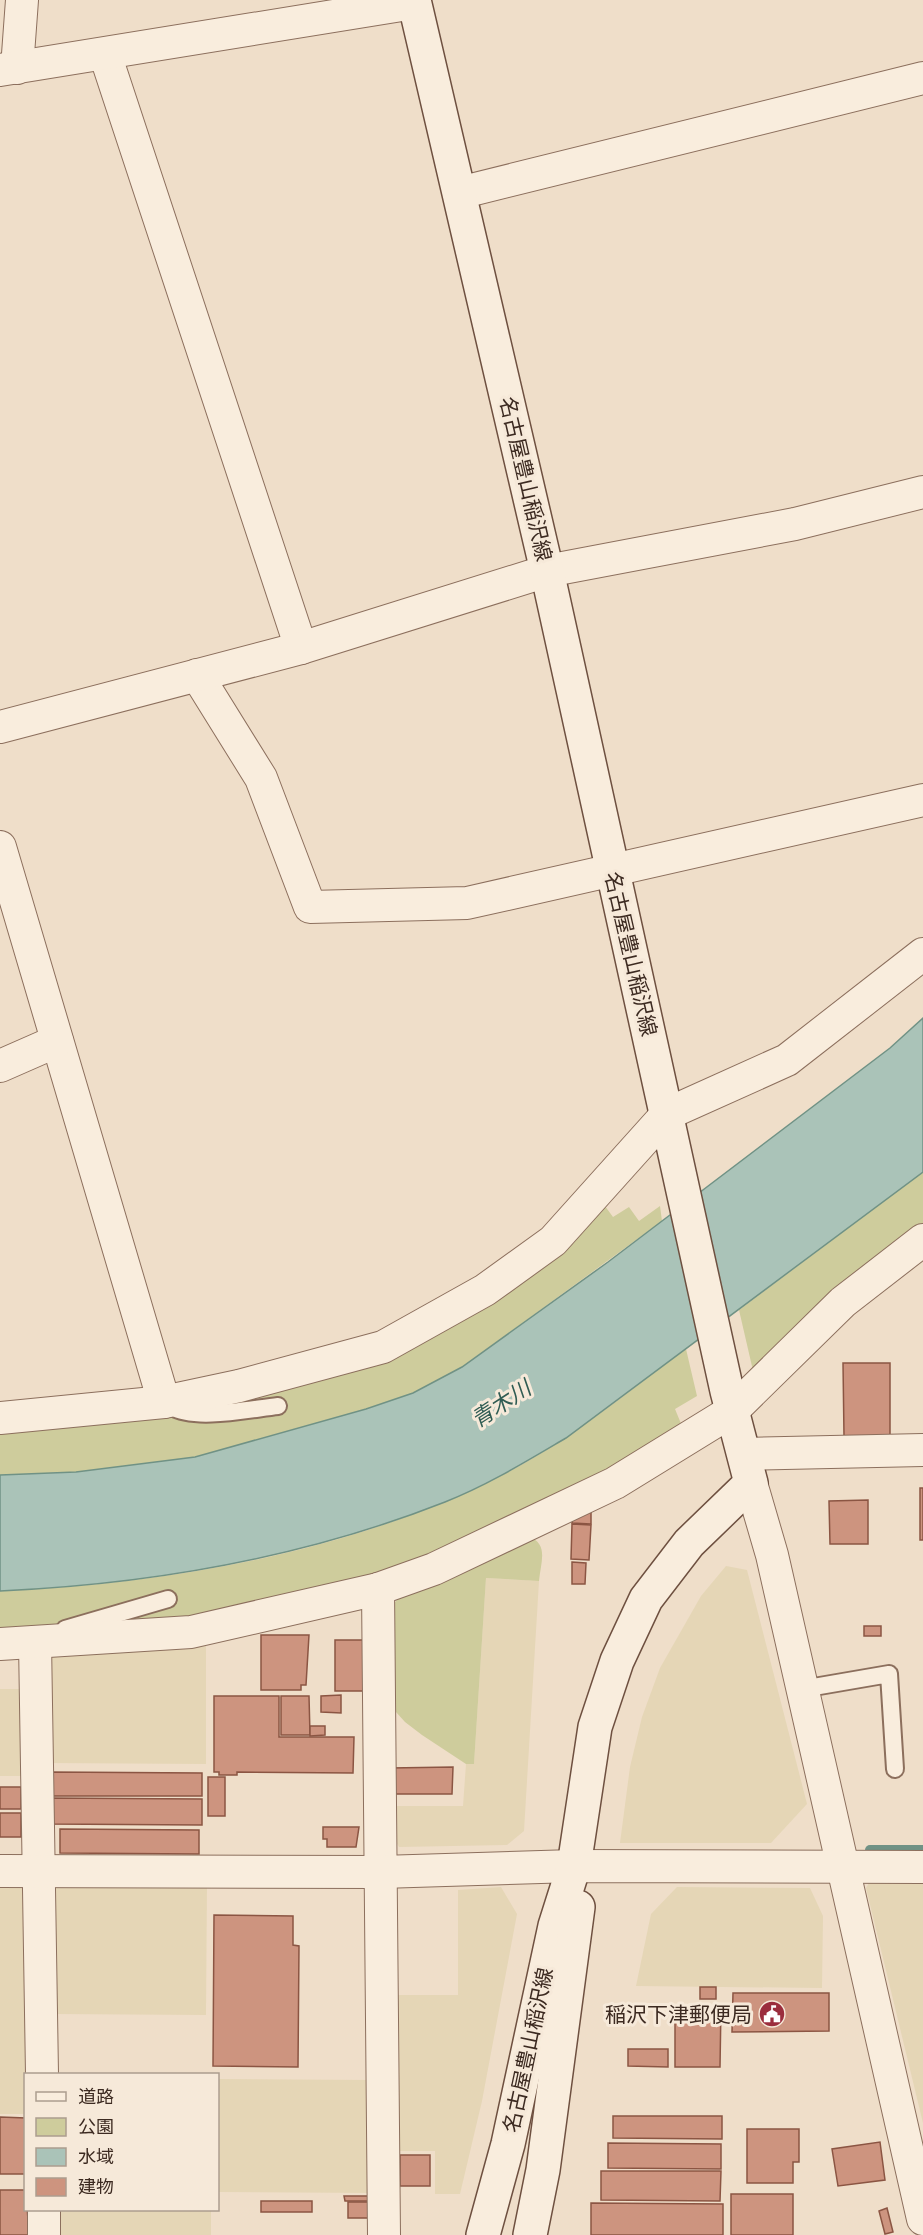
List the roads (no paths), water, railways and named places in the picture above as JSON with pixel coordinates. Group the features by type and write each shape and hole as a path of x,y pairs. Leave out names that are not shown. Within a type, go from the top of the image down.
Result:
{"main road":[{"name":"名古屋豊山稲沢線","path":"414,2 547,571 730,1401 747,1468 646,1599 617,1661 595,1727 574,1866 555,1926 508,2144 483,2235"},
{"name":"名古屋豊山稲沢線","path":"530,2235 543,2170 579,1915 574,1866"}],"street":[{"path":"22,0 8,69 414,2"},
{"path":"105,54 302,648"},
{"path":"459,193 923,78"},
{"path":"0,727 302,648 547,571 795,524 923,492"},
{"path":"197,675 261,778 310,907 467,903 923,800"},
{"path":"0,848 164,1402"},
{"path":"0,1418 164,1402 239,1386 383,1347 485,1290 553,1240 670,1128 787,1060 923,954"},
{"path":"0,1066 57,1041"},
{"path":"0,1644 190,1632 378,1589 434,1569 615,1483 730,1401 843,1302 923,1240"},
{"path":"923,1450 747,1468 772,1555 923,2219"},
{"path":"378,1589 384,2235"},
{"path":"35,1642 42,2073"},
{"path":"0,1871 381,1872 574,1866 923,1867"},
{"path":"44,2211 44,2235"}],"lane":[{"path":"164,1402 180,1411 206,1413 278,1406"},
{"path":"35,1642 69,1628 168,1599"},
{"path":"802,1689 889,1674 895,1768"}],"water":[{"name":"青木川","path":"923,1018 923,1172 566,1438 477,1488 391,1522 337,1539 227,1565 171,1575 0,1591 0,1475 76,1472 195,1457 366,1409 413,1393 462,1367 608,1262 890,1048"}],"waterway":[{"path":"870,1850 923,1850"}],"place":[{"name":"稲沢下津郵便局","path":"772,2014"}]}
